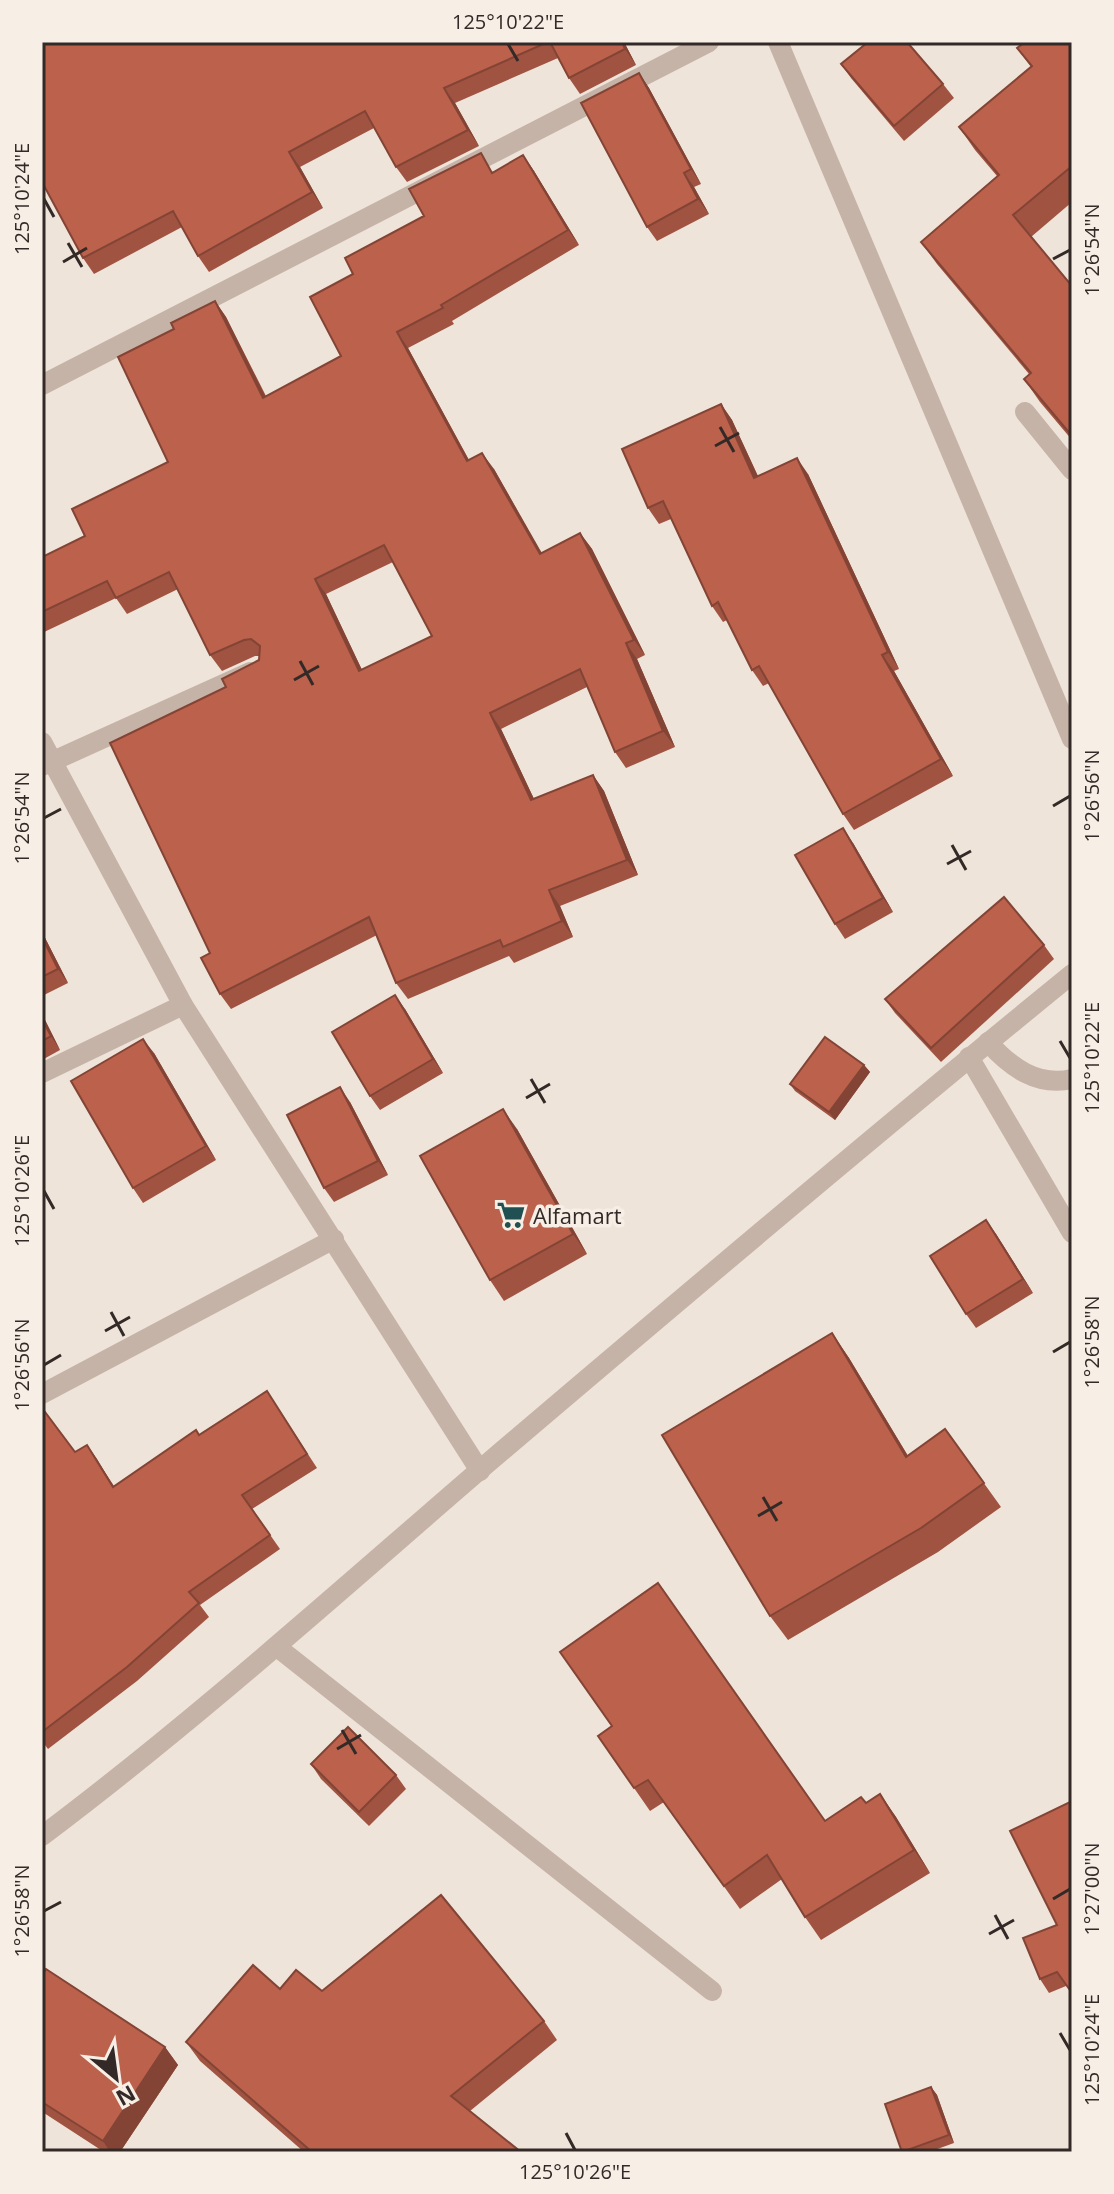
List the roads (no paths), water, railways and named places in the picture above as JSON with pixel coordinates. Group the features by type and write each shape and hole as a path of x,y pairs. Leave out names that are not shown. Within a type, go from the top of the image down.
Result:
{"street":[{"path":"42,385 709,42"},
{"path":"778,42 1072,739"},
{"path":"1025,412 1072,470"},
{"path":"47,764 260,668"},
{"path":"42,742 47,764 183,1005 480,1471"},
{"path":"42,1836 148,1757 480,1471 969,1057 1072,974"},
{"path":"42,1073 183,1005"},
{"path":"988,1042 1008,1065 1032,1077 1062,1081 1072,1079"},
{"path":"969,1057 1072,1233"},
{"path":"42,1394 334,1239"},
{"path":"277,1647 712,1991"}],"place":[{"name":"Alfamart","path":"511,1215"}]}
